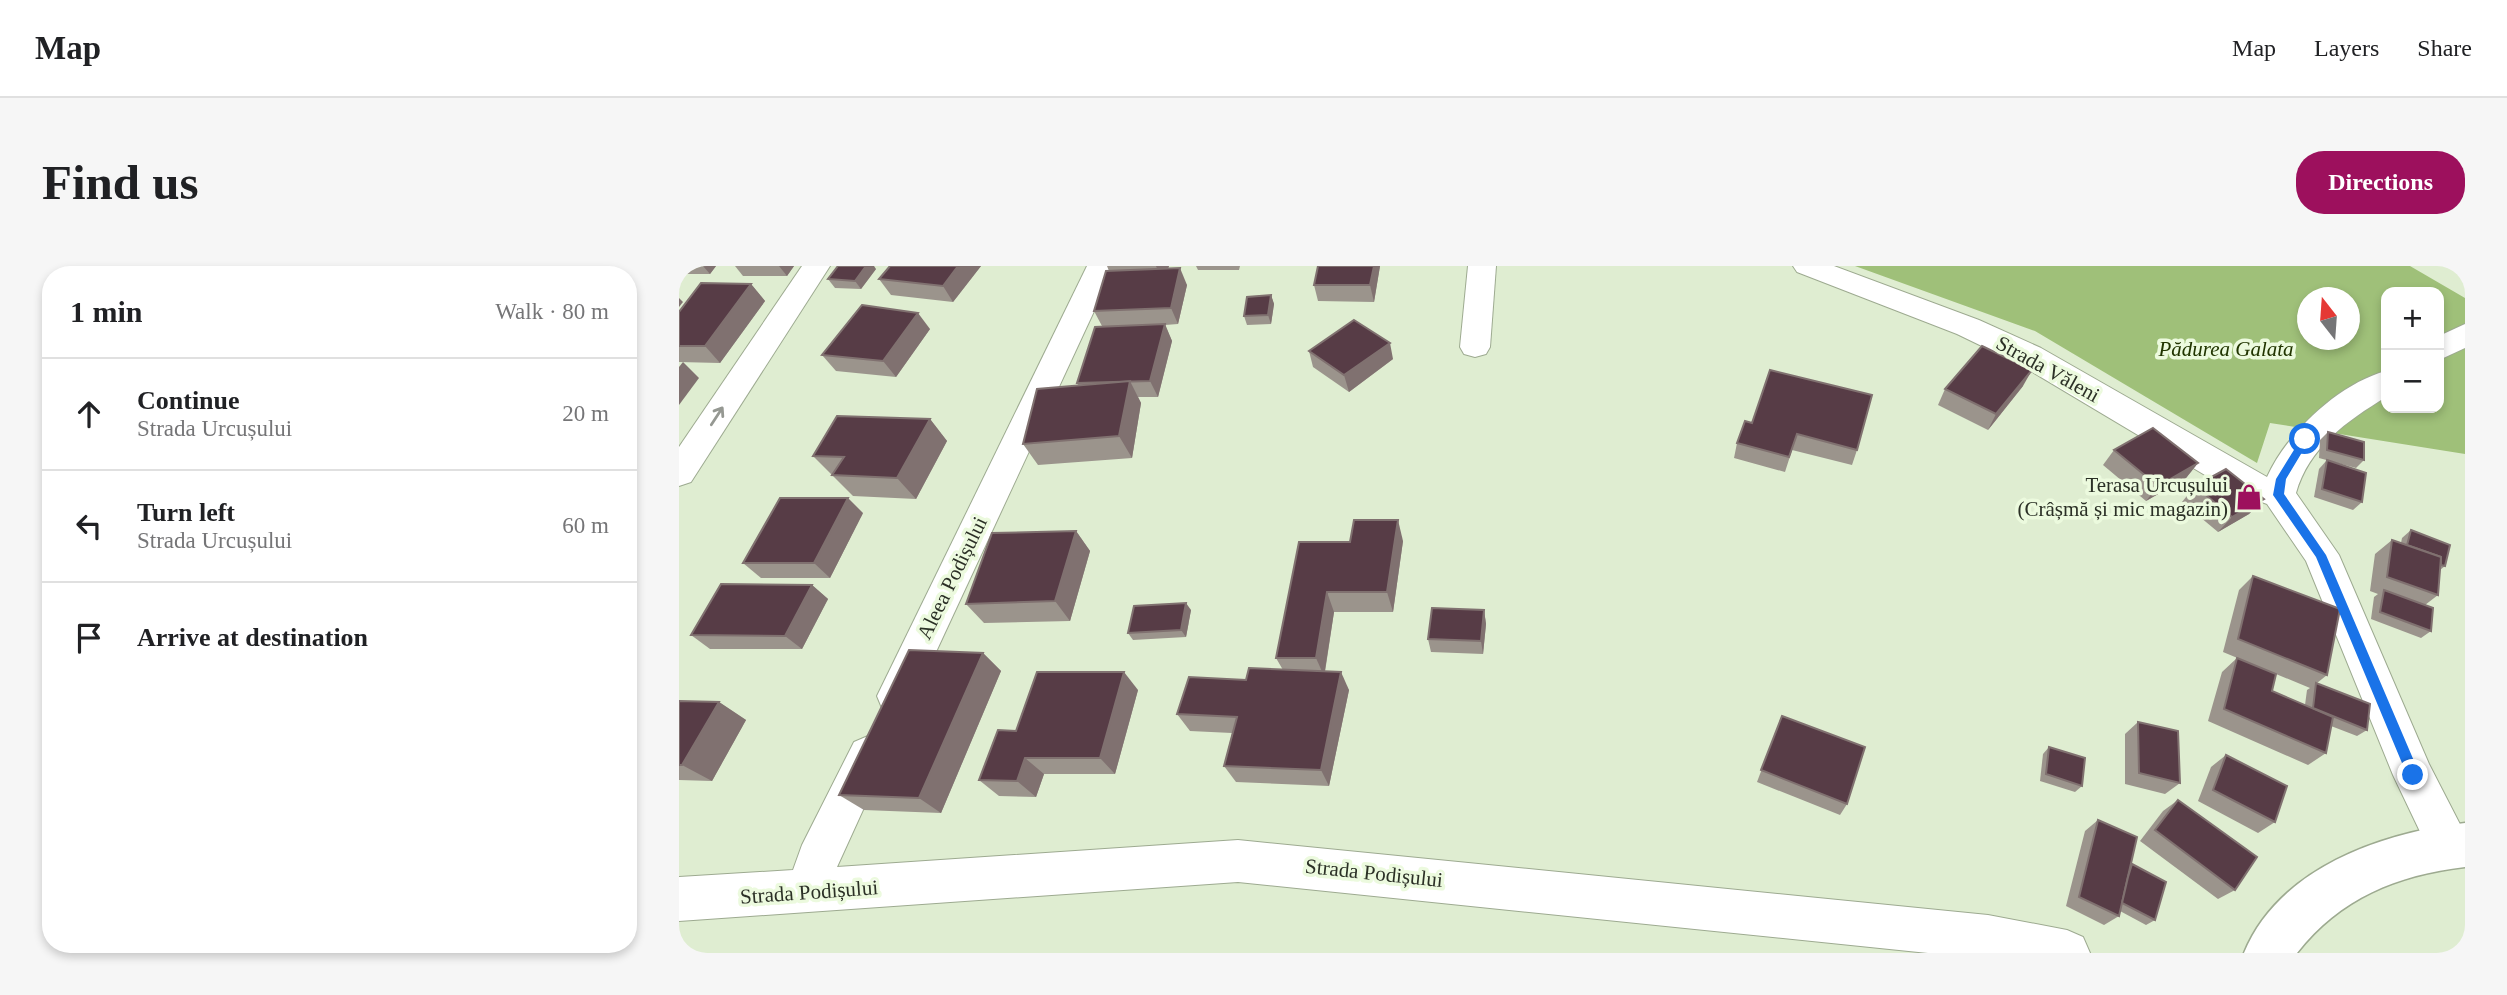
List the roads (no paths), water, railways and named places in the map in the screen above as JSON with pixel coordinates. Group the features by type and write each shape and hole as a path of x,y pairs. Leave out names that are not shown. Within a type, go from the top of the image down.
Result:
{"main road":[{"path":"2268,953 2321,894 2371,867 2457,845"}],"street":[{"path":"679,473 815,266"},
{"name":"Aleea Podișului","path":"809,892 817,860 1101,266"},
{"path":"1475,347 1482,266"},
{"name":"Strada Văleni","path":"1807,266 1968,327 2030,356 2242,481 2279,495"},
{"path":"2444,347 2465,334"},
{"path":"2381,385 2353,402 2305,439 2281,479 2279,495 2321,555 2413,775 2457,845"},
{"name":"Strada Podișului","path":"679,899 1238,861 1321,867 1988,937 2067,953"}],"place":[{"name":"Terasa Urcușului (Crâșmă și mic magazin)","path":"2249,497"}],"park label":[{"name":"Pădurea Galata","path":"2226,349"}]}
